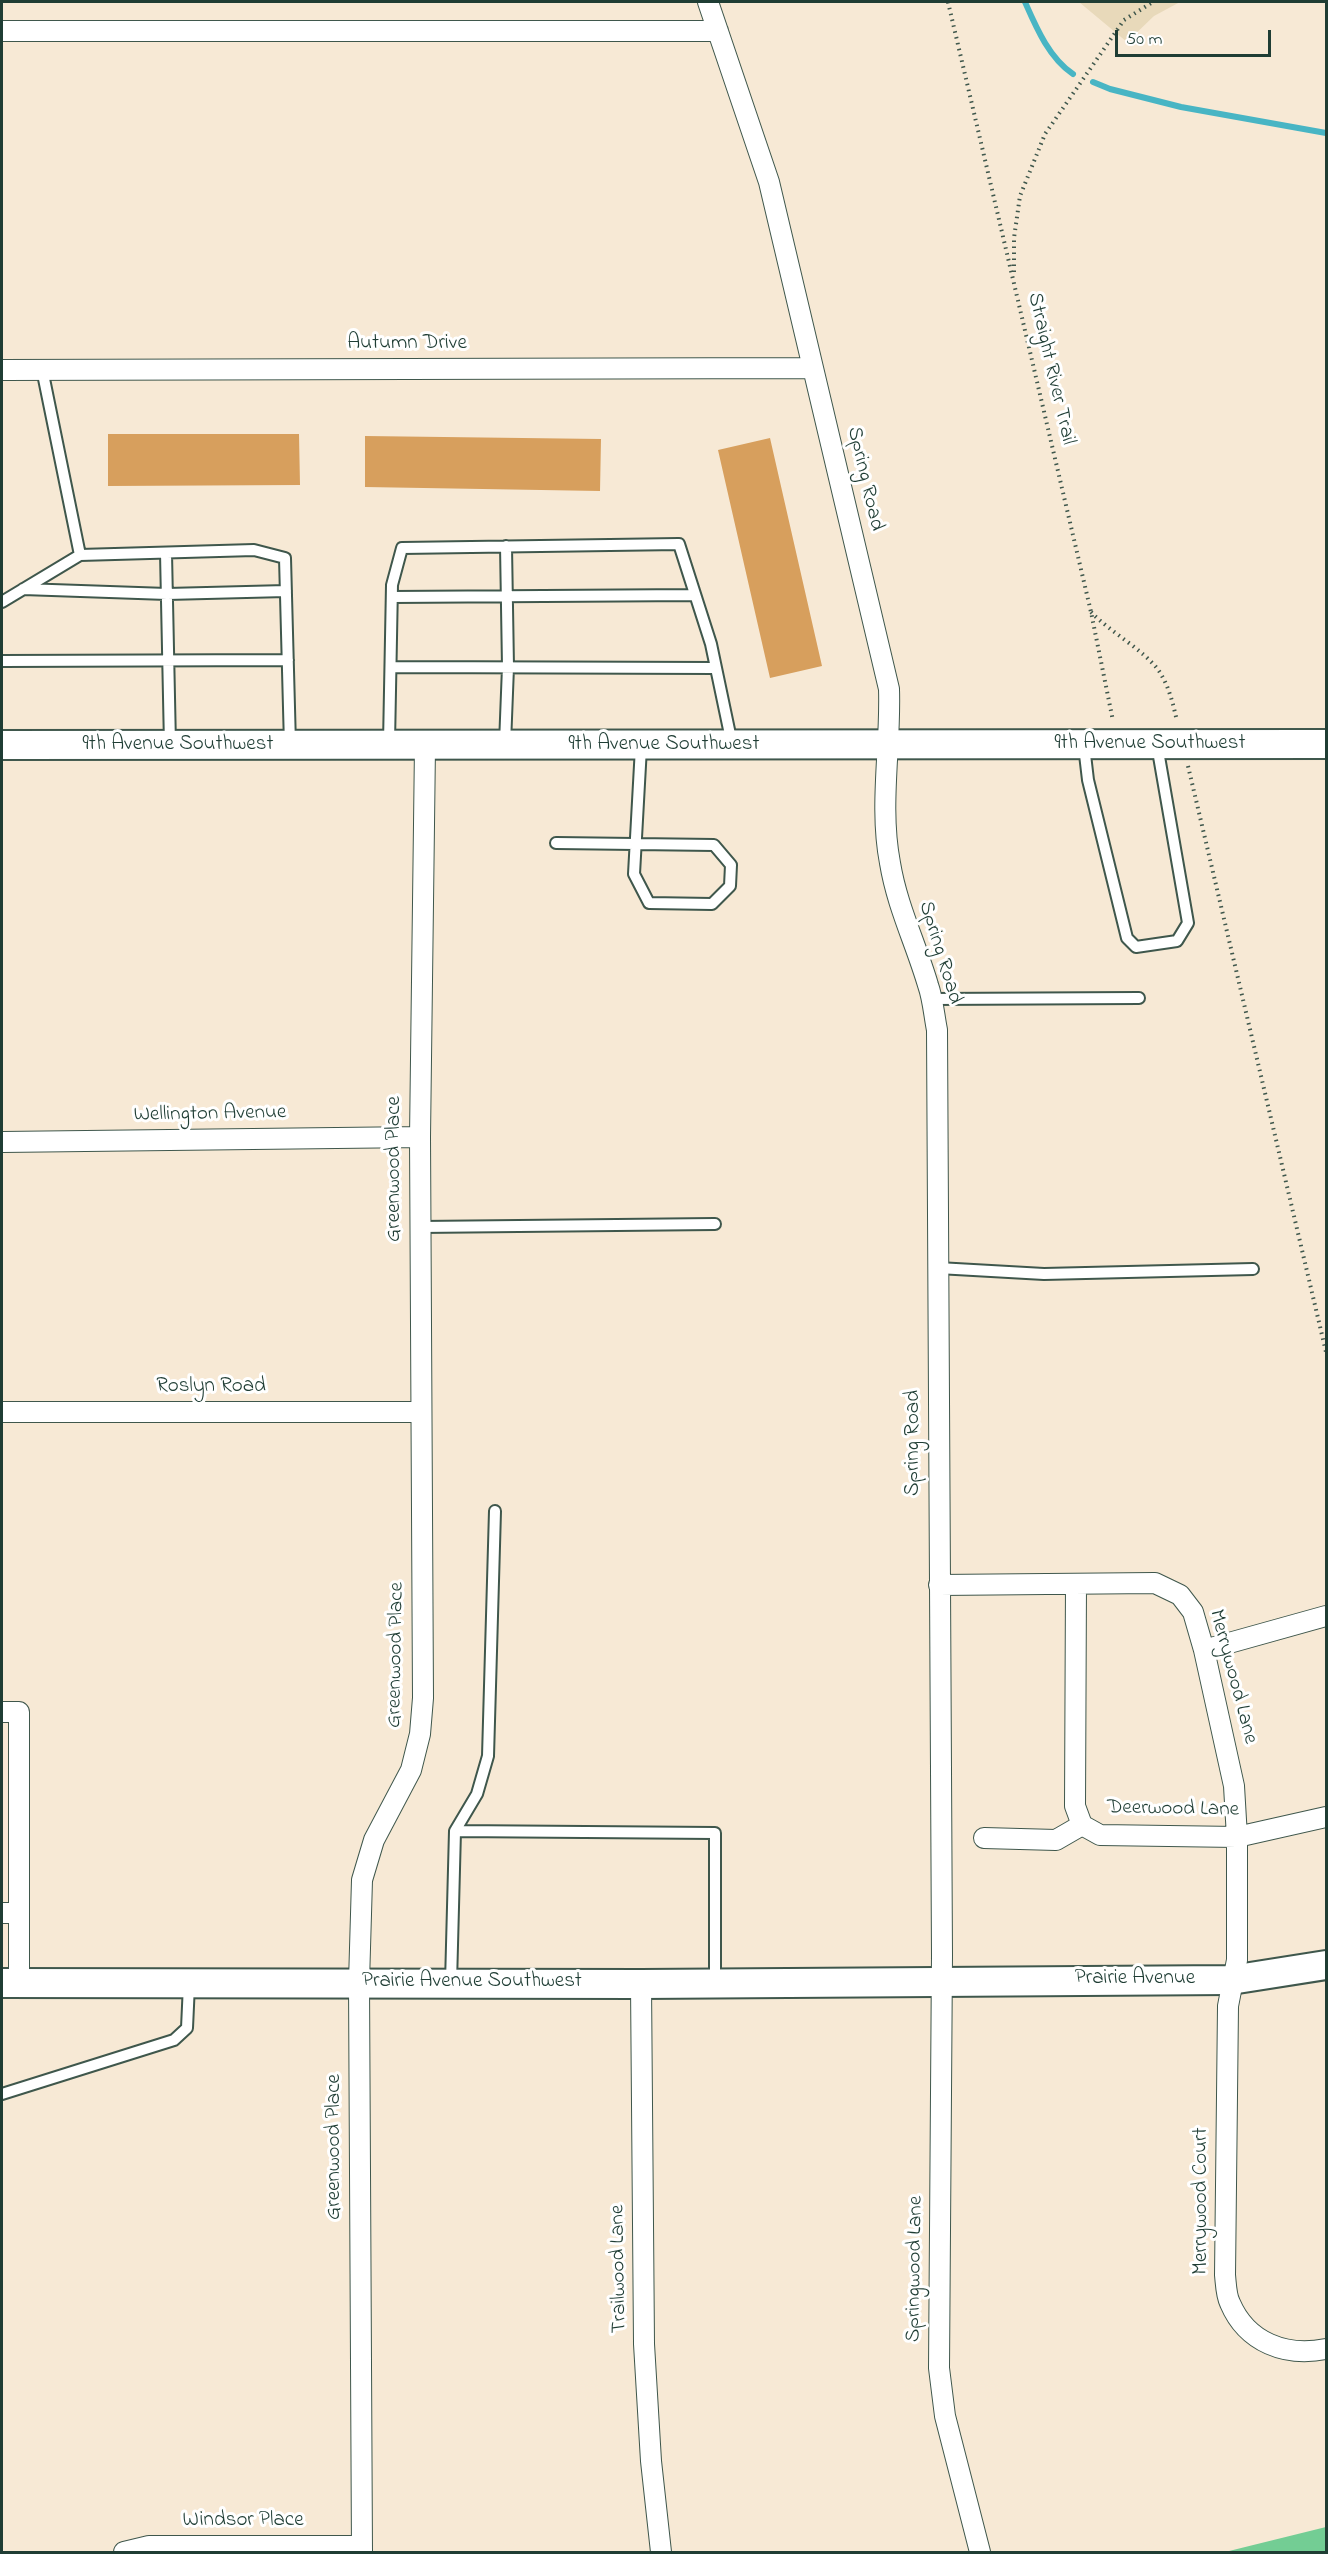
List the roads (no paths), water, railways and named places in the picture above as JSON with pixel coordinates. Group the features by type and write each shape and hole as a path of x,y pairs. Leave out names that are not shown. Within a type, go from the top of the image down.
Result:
{"street":[{"name":"Spring Road","path":"708,2 770,182 889,689 885,820 889,862 899,903 929,987 937,1030 942,1980"},
{"path":"2,31 718,31"},
{"name":"Autumn Drive","path":"2,369 813,368"},
{"name":"9th Avenue Southwest","path":"2,745 1326,744"},
{"name":"Greenwood Place","path":"362,2549 359,1982 362,1880 374,1840 411,1770 420,1734 423,1698 420,1137 424,746"},
{"name":"Wellington Avenue","path":"2,1142 420,1137"},
{"name":"Roslyn Road","path":"2,1412 420,1412"},
{"name":"Merrywood Lane","path":"939,1585 1155,1582 1180,1595 1193,1612 1204,1650 1234,1786 1237,1837 1237,1960 1232,1980"},
{"name":"Deerwood Lane","path":"1076,1584 1075,1806 1082,1825 1100,1834 1237,1837 1326,1817"},
{"path":"1204,1650 1326,1616"},
{"path":"2,1712 19,1712 10,1913 10,1983"},
{"path":"984,1838 1056,1840 1082,1825"},
{"name":"Prairie Avenue","path":"942,1980 1232,1980 1326,1965"},
{"name":"Prairie Avenue Southwest","path":"10,1983 641,1984 942,1980"},
{"name":"Springwood Lane","path":"942,1980 939,2368 945,2416 980,2553"},
{"name":"Merrywood Court","path":"1232,1980 1228,2006 1225,2275 1229,2301 1240,2321 1258,2340 1282,2351 1311,2352 1326,2349"},
{"name":"Trailwood Lane","path":"641,1984 644,2344 651,2461 662,2553"},
{"name":"Windsor Place","path":"124,2553 149,2546 362,2549"}],"lane":[{"path":"42,369 80,555"},
{"path":"389,746 392,585 402,548 679,544 716,668 733,746"},
{"path":"505,746 508,667 506,546"},
{"path":"2,602 80,555 254,550 285,558 290,746"},
{"path":"166,553 170,746"},
{"path":"22,589 167,594 286,591"},
{"path":"392,597 695,595"},
{"path":"2,661 288,660"},
{"path":"391,667 716,668"},
{"path":"1084,745 1088,780 1127,938 1136,947 1177,941 1188,923 1170,745"},
{"path":"556,843 636,843 714,845 732,865 730,886 712,904 649,903 634,874 636,843 641,746"},
{"path":"931,999 1139,998"},
{"path":"420,1227 715,1224"},
{"path":"938,1268 1044,1274 1253,1269"},
{"path":"451,1983 455,1831 477,1794 488,1756 495,1511"},
{"path":"455,1831 715,1833 715,1982"},
{"path":"2,2094 174,2040 187,2028 189,1983"}],"waterway":[{"path":"1025,2 1050,51 1073,74"},
{"path":"1093,82 1110,89 1181,107 1326,133"}]}
